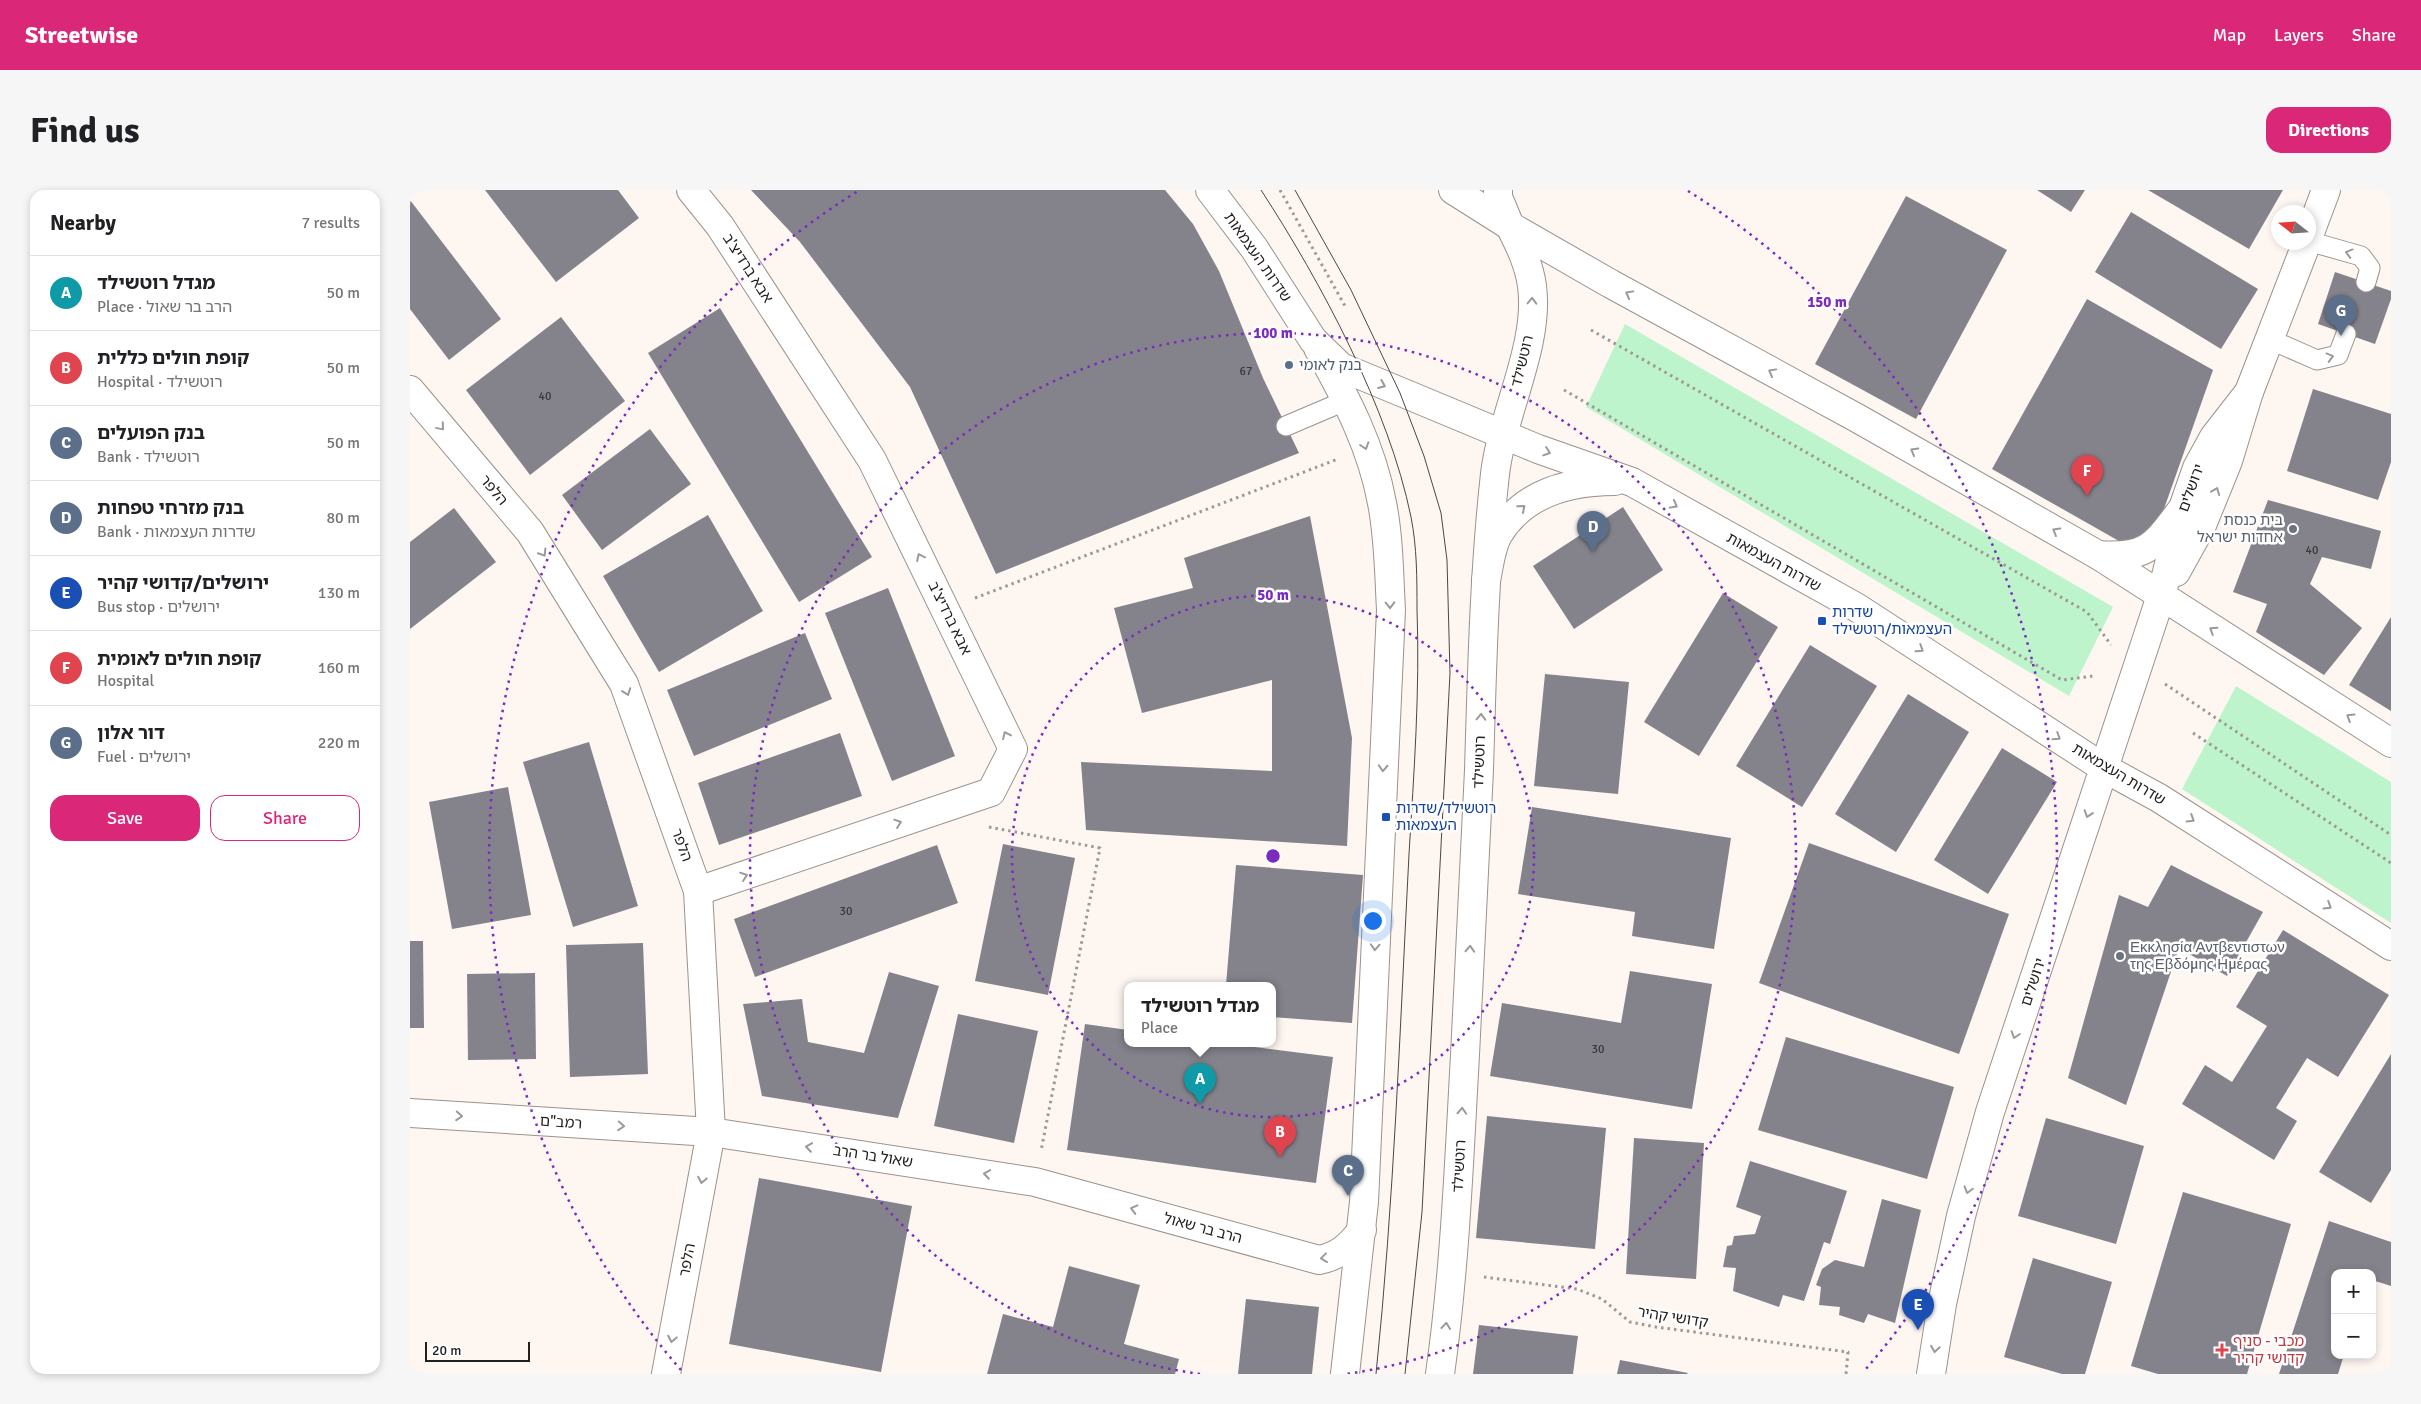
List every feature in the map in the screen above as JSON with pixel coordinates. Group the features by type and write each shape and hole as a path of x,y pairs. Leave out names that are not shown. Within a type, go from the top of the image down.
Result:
{"street":[{"name":"אבא ברדיצ'ב","path":"690,190 720,226 872,460 947,609 1013,749 991,792"},
{"name":"שדרות העצמאות","path":"1210,190 1254,248 1313,340 1341,367 1538,449 1632,482 1856,607 2104,768 2159,798 2391,946"},
{"path":"1454,190 1510,226 1857,418 2098,555 2142,581 2161,596 2391,743"},
{"name":"רוטשילד","path":"1440,1374 1452,1273 1478,786 1486,580 1496,471 1502,434 1525,356 1531,322 1532,288 1525,256 1498,197 1498,190"},
{"name":"ירושלים","path":"2316,218 2326,190"},
{"name":"ירושלים","path":"2161,596 2202,525 2228,461 2249,392 2304,250"},
{"path":"1313,340 1348,400 1363,438 1382,502 1388,552 1391,610 1362,1230 1345,1374"},
{"name":"הלפר","path":"410,390 530,532 624,684 698,891 711,1132 666,1374"},
{"name":"ירושלים","path":"1931,1374 1942,1304 1961,1216 1990,1112 2161,596 2183,508 2197,468 2214,436 2249,392"},
{"path":"1486,580 1497,536 1514,515 1532,500 1561,487 1583,482 1632,482"},
{"path":"2098,555 2121,557 2136,554 2148,548 2160,538 2183,508"},
{"path":"698,891 991,792"},
{"name":"רמב\"ם","path":"410,1113 711,1132"},
{"name":"שאול בר הרב","path":"711,1132 1035,1182"},
{"name":"הרב בר שאול","path":"1035,1182 1319,1260 1332,1257 1346,1249 1362,1230"}],"lane":[{"path":"2316,242 2361,256 2370,268 2366,282"},
{"path":"2270,339 2317,360 2338,355 2346,334"},
{"path":"1286,426 1348,400"}],"path":[{"path":"1280,190 1346,306"},
{"path":"1591,330 2087,612 2110,644 2138,666 2391,835"},
{"path":"1564,390 2062,680 2093,676"},
{"path":"947,609 1343,457"},
{"path":"2193,733 2391,862"},
{"path":"991,792 987,827 1100,848 1035,1182"},
{"name":"קדושי קהיר","path":"1452,1273 1576,1289 1602,1299 1630,1322 1656,1328 1848,1352 1846,1374"}],"green space":[{"path":"1625,324 2113,607 2069,696 1586,407"},
{"path":"2236,686 2391,782 2391,923 2182,789"}],"building":[{"path":"485,190 618,190 639,218 556,282"},
{"path":"751,190 1165,190 1193,224 1219,271 1263,378 1299,453 996,574 910,387 800,242"},
{"path":"2037,190 2085,190 2071,212"},
{"path":"2148,190 2283,190 2274,205 2271,205 2271,211 2249,249"},
{"path":"1906,196 2007,250 1916,419 1815,364"},
{"path":"410,200 501,319 449,360 410,309"},
{"path":"2131,212 2258,289 2221,349 2095,272"},
{"path":"2335,272 2391,291 2391,299 2375,344 2318,324"},
{"path":"2087,299 2213,370 2153,540 2126,545 1992,469"},
{"path":"720,308 872,557 799,602 648,353"},
{"path":"561,317 625,401 530,475 466,390"},
{"path":"2313,389 2391,414 2391,462 2378,500 2287,471"},
{"path":"650,429 691,484 602,550 562,495"},
{"path":"2268,500 2381,531 2371,569 2322,557 2310,584 2362,628 2324,675 2256,632 2267,604 2233,592"},
{"path":"1623,507 1663,570 1574,629 1533,566"},
{"path":"454,508 496,562 410,629 410,542"},
{"path":"708,515 763,611 659,672 603,576"},
{"path":"1310,516 1352,738 1347,846 1086,830 1081,762 1272,771 1272,680 1142,713 1114,608 1193,588 1184,558"},
{"path":"888,588 955,756 892,781 825,613"},
{"path":"1723,593 1778,627 1699,756 1644,722"},
{"path":"2391,617 2391,711 2349,685"},
{"path":"805,633 832,699 694,756 667,690"},
{"path":"1810,645 1877,686 1802,807 1736,766"},
{"path":"1545,674 1629,682 1618,794 1534,786"},
{"path":"1908,694 1969,732 1896,852 1835,814"},
{"path":"840,733 862,796 719,845 698,783"},
{"path":"589,742 638,906 573,927 523,762"},
{"path":"2002,748 2057,782 1988,894 1934,860"},
{"path":"508,787 531,915 452,929 429,802"},
{"path":"1532,807 1731,838 1714,949 1632,936 1635,912 1518,894"},
{"path":"1809,843 2009,914 1959,1054 1759,983"},
{"path":"1003,844 1075,858 1048,995 975,981"},
{"path":"937,845 958,903 755,977 734,919"},
{"path":"1236,865 1363,875 1352,1023 1276,1017 1276,982 1226,982"},
{"path":"2171,865 2263,912 2227,976 2179,948 2126,1105 2068,1078 2119,895 2148,907"},
{"path":"2283,930 2389,995 2338,1077 2307,1058 2276,1108 2297,1121 2274,1160 2182,1104 2205,1065 2232,1082 2267,1026 2236,1007"},
{"path":"410,941 423,941 424,1028 410,1028"},
{"path":"643,943 648,1074 570,1077 566,945"},
{"path":"1630,971 1712,984 1692,1109 1490,1076 1502,1003 1621,1023"},
{"path":"889,972 939,986 898,1118 762,1096 743,1004 802,999 808,1042 864,1053"},
{"path":"535,973 536,1059 468,1060 467,974"},
{"path":"958,1014 1038,1031 1014,1143 934,1126"},
{"path":"1085,1024 1124,1029 1124,1047 1254,1047 1333,1057 1316,1183 1067,1150"},
{"path":"1786,1037 1954,1087 1927,1179 1758,1130"},
{"path":"2391,1054 2391,1170 2371,1203 2319,1172"},
{"path":"1487,1116 1606,1128 1595,1249 1476,1238"},
{"path":"2046,1118 2144,1146 2116,1244 2018,1216"},
{"path":"1634,1138 1704,1143 1696,1279 1626,1274"},
{"path":"1750,1161 1847,1191 1830,1244 1824,1242 1804,1301 1783,1295 1779,1307 1733,1291 1736,1268 1723,1267 1727,1246 1732,1245 1734,1236 1755,1234 1761,1216 1736,1207"},
{"path":"759,1178 912,1206 881,1372 729,1344"},
{"path":"2183,1192 2291,1224 2247,1374 2158,1374 2131,1366"},
{"path":"1882,1199 1921,1210 1895,1323 1868,1314 1864,1323 1839,1315 1840,1307 1819,1305 1821,1287 1816,1285 1822,1269 1835,1260 1864,1267"},
{"path":"2329,1221 2391,1242 2391,1286 2376,1281 2376,1269 2331,1269 2331,1359 2343,1359 2338,1374 2279,1374"},
{"path":"2033,1258 2112,1282 2085,1374 2062,1374 2004,1357"},
{"path":"1069,1266 1140,1285 1124,1344 1179,1359 1175,1374 987,1374 1003,1314 1053,1327"},
{"path":"1246,1299 1319,1307 1312,1374 1238,1374"},
{"path":"1479,1325 1578,1336 1573,1374 1473,1374"},
{"path":"1620,1360 1688,1373 1617,1374"}],"tram line":[{"path":"1261,190 1329,305 1370,390 1401,476 1411,517 1414,540 1417,575 1418,640 1416,732 1392,1179 1376,1374"},
{"path":"1295,190 1351,290 1400,393 1424,456 1441,513 1447,560 1450,673 1422,1212 1405,1374"}],"place":[{"name":"דור אלון","path":"2341,336"},
{"name":"בנק לאומי","path":"1289,365"},
{"name":"קופת חולים לאומית","path":"2087,496"},
{"name":"בית כנסת אחדות ישראל","path":"2293,529"},
{"name":"בנק מזרחי טפחות","path":"1593,552"},
{"name":"שדרות העצמאות/רוטשילד","path":"1822,621"},
{"name":"רוטשילד/שדרות העצמאות","path":"1386,817"},
{"name":"Εκκλησία Αντβεντιστων της Εβδόμης Ημέρας","path":"2120,956"},
{"name":"מגדל רוטשילד","path":"1200,1104"},
{"name":"קופת חולים כללית","path":"1280,1157"},
{"name":"בנק הפועלים","path":"1348,1196"},
{"name":"ירושלים/קדושי קהיר","path":"1918,1330"},
{"name":"מכבי - סניף קדושי קהיר","path":"2222,1350"}]}
